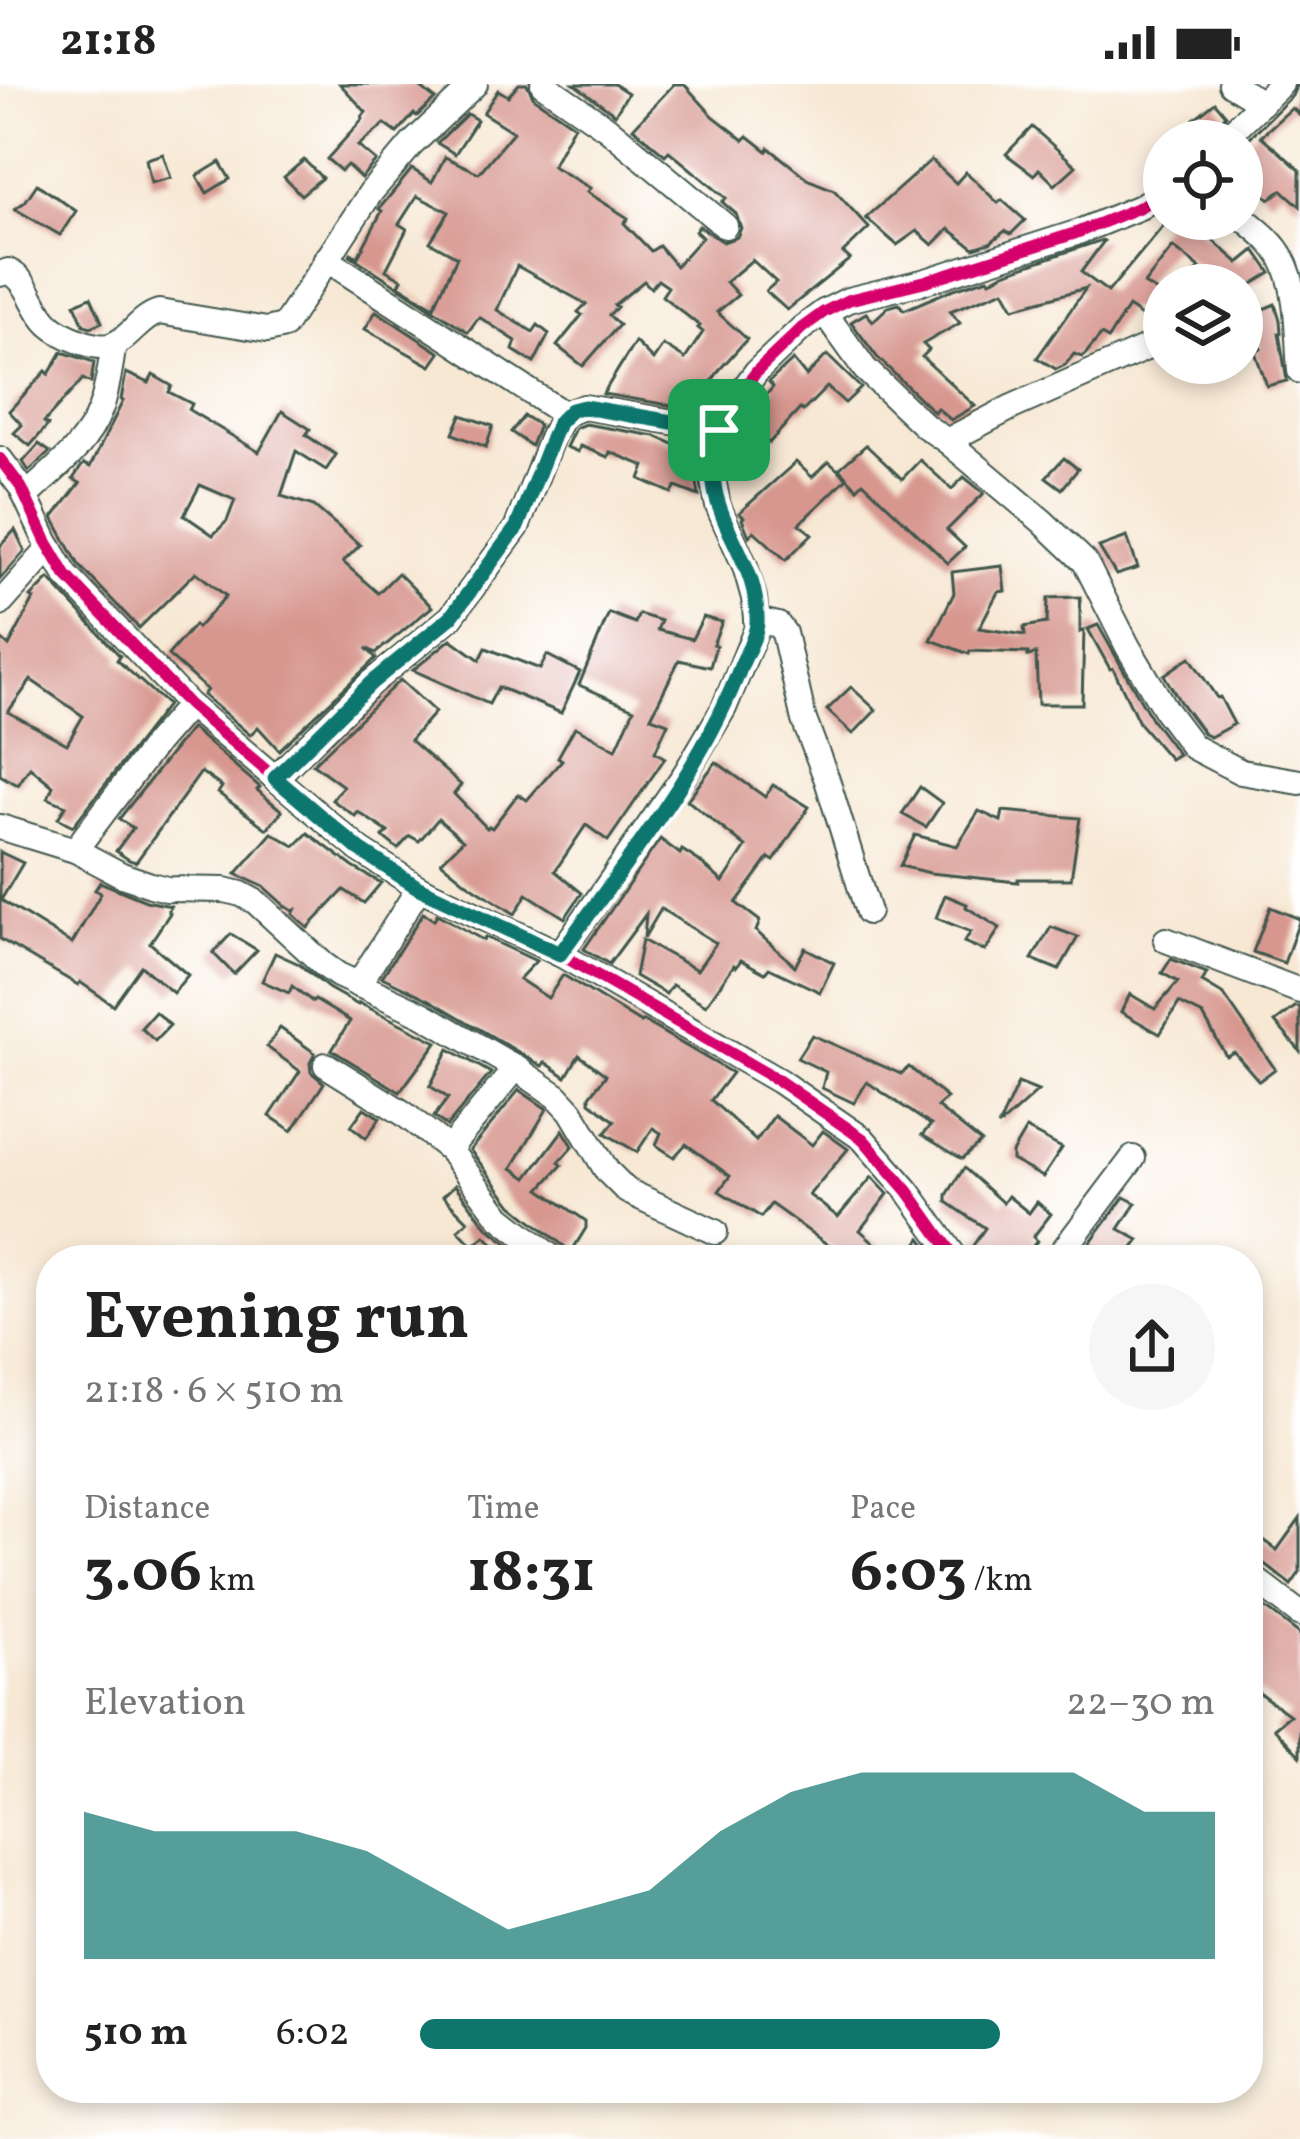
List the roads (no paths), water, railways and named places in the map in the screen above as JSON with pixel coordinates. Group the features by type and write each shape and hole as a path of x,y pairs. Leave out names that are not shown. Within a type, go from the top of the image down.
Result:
{"street":[{"path":"26,496 91,430 105,396 114,345 159,312 267,330 284,326 370,192 475,84"},
{"path":"543,84 607,128 725,226"},
{"path":"1231,84 1262,103"},
{"path":"1244,120 1281,84"},
{"path":"560,954 686,774 724,708 757,628 745,566 713,489 711,468 727,411 758,371 824,312 848,300 926,281 1076,233 1143,205"},
{"path":"1263,234 1282,258 1292,290 1300,370"},
{"path":"326,259 564,414"},
{"path":"0,274 8,271 21,279 52,326 90,345 114,345"},
{"path":"824,312 865,369 1085,562 1128,647 1193,747 1241,772 1300,782"},
{"path":"947,441 1143,349"},
{"path":"275,778 371,683 451,617 517,527 564,414 584,407 719,430"},
{"path":"3,471 26,496 66,575 189,705 360,850 419,888 560,954 779,1081 862,1139 908,1191 946,1245"},
{"path":"0,604 50,548"},
{"path":"756,620 778,625 784,633 805,721 868,912"},
{"path":"75,850 189,705"},
{"path":"0,827 75,850 151,885 242,894 324,964 358,986 422,1014 516,1068 564,1102 608,1171 627,1191 715,1232"},
{"path":"358,986 419,888"},
{"path":"1166,940 1300,991"},
{"path":"326,1065 449,1148 500,1216 536,1245"},
{"path":"449,1148 516,1068"},
{"path":"1067,1245 1133,1158"},
{"path":"1263,1586 1300,1614"}]}
